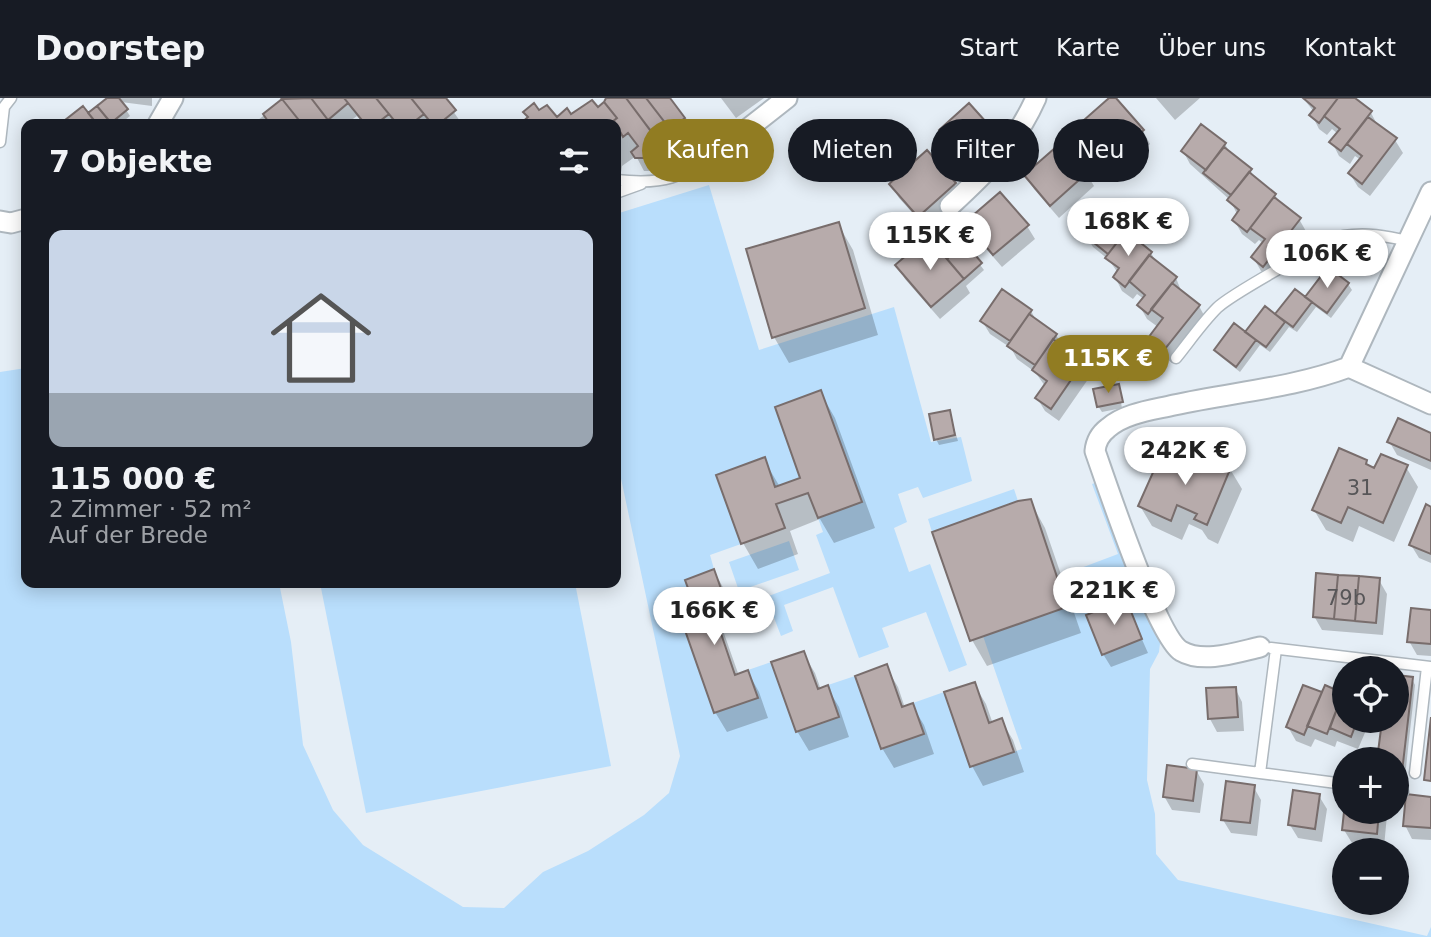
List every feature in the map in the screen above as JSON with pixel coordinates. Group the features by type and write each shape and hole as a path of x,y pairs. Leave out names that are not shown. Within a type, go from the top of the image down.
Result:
{"street":[{"path":"161,119 173,98"},
{"path":"760,119 787,98"},
{"path":"950,206 999,159 1015,139 1036,98"},
{"path":"1268,648 1196,656 1182,652 1171,641 1135,561 1095,451 1097,441 1114,423 1149,410 1213,396 1317,379 1349,367 1431,192"},
{"path":"0,221 21,220"},
{"path":"1349,367 1431,404"}],"lane":[{"path":"0,142 4,107 11,98"},
{"path":"621,181 645,183"},
{"path":"621,190 650,182"},
{"path":"1176,358 1219,306 1318,247 1340,236 1360,234 1408,241"},
{"path":"1260,773 1268,648 1429,667 1415,774"},
{"path":"1192,764 1332,783"}],"shaded area":[{"path":"709,185 759,350 894,307 931,442 961,437 972,481 923,498 918,487 898,494 907,522 894,528 909,572 930,564 967,665 949,672 926,612 882,628 889,647 859,658 833,587 784,605 793,631 781,636 766,597 830,573 816,535 823,532 818,518 861,502 821,390 775,407 800,478 775,487 764,458 741,544 710,555 714,569 685,580 696,610 680,617 714,713 758,698 748,670 771,662 796,732 839,717 828,685 855,676 881,749 924,734 913,703 944,692 970,767 1022,749 983,636 1067,607 1057,577 1118,554 1092,484 1105,479 1162,626 1159,652 1150,669 1147,780 1155,814 1156,854 1178,880 1427,936 1431,927 1431,937 0,937 0,372 21,369 21,588 280,588 291,642 303,745 333,810 363,845 463,907 504,908 543,872 588,851 644,815 669,793 680,756 621,479 621,212"},
{"path":"1014,489 1018,501 932,532 928,519"},
{"path":"789,541 799,570 739,591 729,562"},
{"path":"321,588 576,588 611,766 366,813"}],"building":[{"path":"107,98 119,98 128,109 116,119 108,119 97,106"},
{"path":"311,98 327,119 298,119 282,99"},
{"path":"311,98 344,98 348,103 327,119"},
{"path":"344,98 376,98 389,114 382,119 361,119"},
{"path":"376,98 411,98 424,114 418,119 393,119"},
{"path":"411,98 446,98 456,110 445,119 428,119"},
{"path":"606,98 626,98 642,119 642,158 635,158 631,152 638,146 628,133 623,137 621,119 617,118 604,102"},
{"path":"626,98 646,98 662,119 642,119"},
{"path":"646,98 670,98 685,118 662,119"},
{"path":"1109,98 1116,98 1134,119 1085,119"},
{"path":"1303,98 1338,98 1319,123 1309,115 1315,108"},
{"path":"1338,98 1355,98 1372,111 1341,151 1329,142 1340,129 1324,116"},
{"path":"282,99 298,119 266,119 263,114"},
{"path":"592,100 598,107 604,102 617,118 526,119 528,117 523,112 534,103 539,110 547,105 557,117 567,108 571,114"},
{"path":"969,103 983,119 951,119"},
{"path":"83,106 93,119 66,119"},
{"path":"97,106 108,119 93,119 88,113"},
{"path":"1368,117 1397,138 1362,184 1348,173 1362,156 1347,144"},
{"path":"1201,124 1226,143 1206,170 1181,151"},
{"path":"1224,147 1252,169 1231,195 1203,173"},
{"path":"927,150 931,155 931,182 956,183 918,217 889,184 917,182 917,159"},
{"path":"1053,150 1053,182 1077,182 1050,206 1030,182 1039,182 1039,162"},
{"path":"1249,172 1276,194 1247,232 1232,220 1239,210 1227,200"},
{"path":"1000,192 1029,225 993,255 965,222"},
{"path":"1274,197 1301,218 1263,267 1251,257 1265,239 1250,228"},
{"path":"1104,206 1130,226 1108,254 1083,234"},
{"path":"839,222 865,308 772,338 746,249"},
{"path":"1126,231 1152,252 1125,287 1113,277 1119,268 1105,258"},
{"path":"928,237 964,279 931,307 895,265"},
{"path":"965,243 982,263 964,279 947,259"},
{"path":"1149,255 1177,277 1148,314 1137,305 1145,295 1129,281"},
{"path":"1328,267 1349,283 1327,313 1305,297"},
{"path":"1172,283 1200,305 1164,350 1148,338 1163,318 1151,309"},
{"path":"1002,289 1032,310 1010,341 980,321"},
{"path":"1295,289 1312,302 1293,327 1275,314"},
{"path":"1265,306 1285,322 1266,347 1245,332"},
{"path":"1029,314 1057,334 1035,365 1007,346"},
{"path":"1234,323 1256,340 1236,367 1214,350"},
{"path":"1053,339 1084,361 1051,409 1035,398 1047,381 1032,370"},
{"path":"1119,384 1123,402 1097,407 1093,389"},
{"path":"821,390 862,502 818,518 808,493 776,504 785,528 741,544 716,475 765,457 775,487 800,478 775,407"},
{"path":"950,410 955,435 934,440 929,414"},
{"path":"1398,418 1431,433 1431,461 1387,442"},
{"path":"1339,448 1367,460 1366,464 1374,468 1381,454 1408,465 1383,523 1348,507 1341,523 1312,510"},
{"path":"1163,450 1191,462 1189,466 1197,469 1203,455 1231,467 1207,525 1194,519 1197,514 1177,505 1171,521 1138,506"},
{"path":"1031,499 1067,607 970,641 932,532 1018,501"},
{"path":"1426,504 1431,507 1431,554 1409,545"},
{"path":"714,569 725,600 711,604 735,675 748,670 758,698 714,713 680,616 696,610 685,580"},
{"path":"1316,573 1338,575 1334,619 1313,617"},
{"path":"1338,575 1359,576 1355,621 1334,619"},
{"path":"1359,576 1380,578 1376,623 1355,621"},
{"path":"1126,599 1142,639 1102,655 1086,615"},
{"path":"1411,608 1431,610 1431,644 1407,642"},
{"path":"804,651 818,689 828,685 839,717 796,732 771,662"},
{"path":"887,664 902,707 913,703 924,734 881,749 855,676"},
{"path":"1409,677 1413,677 1409,712"},
{"path":"975,682 989,723 1002,718 1014,752 970,767 944,692"},
{"path":"1303,685 1322,692 1304,735 1286,727"},
{"path":"1325,685 1332,688 1332,721 1327,734 1307,726"},
{"path":"1236,687 1238,717 1208,719 1206,688"},
{"path":"1431,717 1431,781 1424,780"},
{"path":"1380,733 1407,733 1405,747 1379,747"},
{"path":"1167,765 1197,769 1193,801 1163,797"},
{"path":"1226,781 1255,785 1250,823 1221,820"},
{"path":"1293,790 1320,794 1315,829 1288,825"},
{"path":"1409,794 1431,797 1431,828 1403,826 1409,824"},
{"path":"1343,824 1378,824 1377,834 1342,830"}]}
